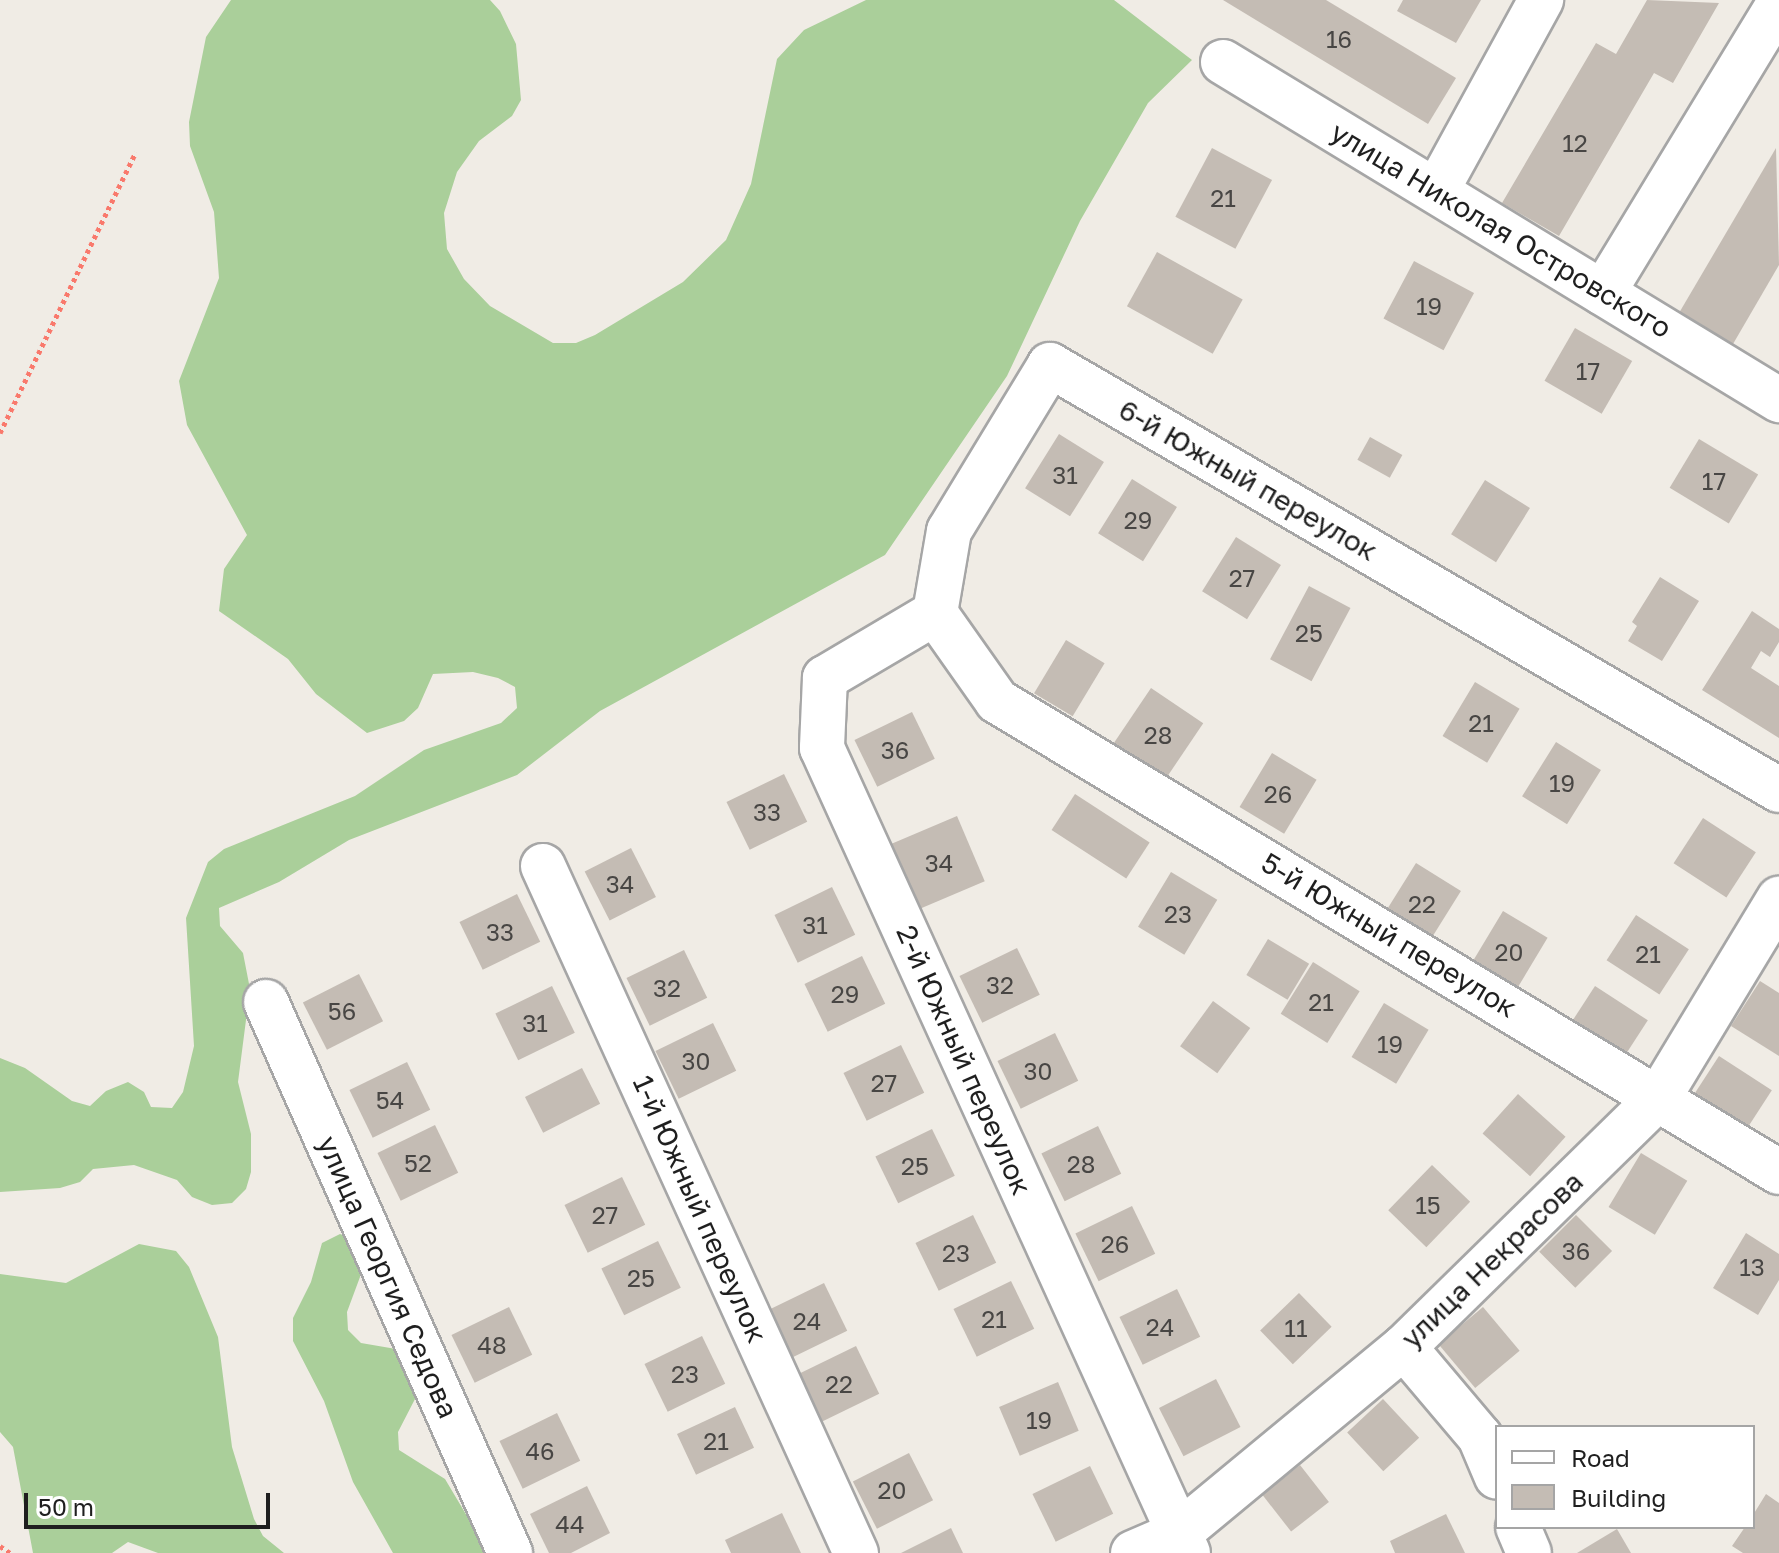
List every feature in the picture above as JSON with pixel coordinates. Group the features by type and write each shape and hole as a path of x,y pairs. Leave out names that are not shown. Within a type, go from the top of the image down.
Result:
{"street":[{"path":"1437,190 1541,0"},
{"path":"1603,293 1779,3"},
{"name":"улица Николая Островского","path":"1223,62 1777,395"},
{"name":"6-й Южный переулок","path":"935,613 949,531 1050,365 1779,790"},
{"name":"5-й Южный переулок","path":"935,613 997,701 1779,1172"},
{"name":"2-й Южный переулок","path":"935,613 825,678 822,748 1184,1543"},
{"name":"1-й Южный переулок","path":"543,866 856,1553"},
{"name":"улица Некрасова","path":"1133,1553 1184,1543 1404,1347 1659,1097 1779,899"},
{"name":"улица Георгия Седова","path":"266,1002 510,1553"},
{"path":"1404,1347 1480,1437 1495,1472"},
{"path":"1519,1529 1529,1553"}],"path":[{"path":"0,433 136,152"},
{"path":"0,1546 10,1553"}],"green space":[{"path":"231,0 490,0 500,11 516,44 521,100 512,116 479,141 457,172 444,213 447,249 464,279 490,306 553,343 576,343 595,335 683,282 726,240 751,184 777,59 804,30 866,0 1114,0 1192,60 1148,103 1080,221 1007,376 885,555 600,711 517,775 349,840 279,882 219,908 220,926 243,953 250,989 238,1082 251,1134 251,1172 246,1189 232,1203 212,1205 192,1197 177,1180 134,1165 93,1169 80,1182 60,1188 0,1192 0,1058 25,1068 72,1101 90,1106 106,1091 128,1082 144,1092 151,1107 172,1108 183,1092 194,1046 186,918 208,862 224,849 355,796 424,750 501,723 517,708 515,687 498,678 473,672 433,674 418,708 404,721 367,733 316,694 288,659 219,611 224,569 247,535 187,425 179,381 219,278 214,212 190,146 189,122 206,37"},
{"path":"340,1234 356,1240 360,1258 360,1277 347,1312 348,1330 361,1343 396,1349 415,1380 415,1399 398,1432 399,1450 445,1479 489,1553 393,1553 353,1482 324,1401 293,1341 293,1318 311,1282 322,1243"},
{"path":"139,1244 176,1251 189,1267 218,1337 232,1447 254,1519 263,1536 284,1553 158,1553 128,1542 112,1553 33,1553 13,1447 0,1432 0,1274 66,1283"}],"building":[{"path":"1223,0 1326,0 1456,78 1428,124"},
{"path":"1403,0 1481,0 1456,43 1397,11"},
{"path":"1647,0 1719,3 1673,83 1654,73 1559,236 1502,203 1596,43 1616,54"},
{"path":"1212,148 1272,180 1235,249 1175,217"},
{"path":"1776,148 1779,265 1733,344 1679,313"},
{"path":"1157,252 1243,300 1213,354 1127,306"},
{"path":"1414,261 1474,293 1444,350 1383,318"},
{"path":"1575,328 1632,361 1602,414 1544,381"},
{"path":"1059,434 1104,462 1070,516 1025,488"},
{"path":"1370,437 1402,455 1390,478 1357,460"},
{"path":"1699,439 1758,475 1729,523 1670,488"},
{"path":"1132,479 1177,507 1143,561 1098,533"},
{"path":"1485,480 1530,508 1496,562 1451,534"},
{"path":"1236,537 1281,565 1247,619 1202,591"},
{"path":"1660,577 1699,601 1662,661 1628,641 1637,626 1632,622"},
{"path":"1309,586 1350,608 1312,681 1270,659"},
{"path":"1752,611 1779,629 1779,642 1770,657 1761,651 1751,668 1779,686 1779,738 1702,690"},
{"path":"1066,640 1105,663 1073,716 1034,693"},
{"path":"1475,682 1520,709 1487,763 1443,736"},
{"path":"1151,688 1203,723 1164,781 1112,746"},
{"path":"912,712 935,759 877,787 854,740"},
{"path":"1556,742 1601,770 1567,824 1522,796"},
{"path":"1272,753 1317,780 1284,834 1240,807"},
{"path":"784,774 807,822 750,850 726,802"},
{"path":"1075,794 1150,842 1126,879 1052,830"},
{"path":"957,816 985,881 919,909 892,844"},
{"path":"1703,818 1756,852 1726,898 1674,863"},
{"path":"631,848 656,897 610,921 585,872"},
{"path":"1416,863 1461,891 1427,945 1382,917"},
{"path":"1171,872 1217,900 1184,955 1138,927"},
{"path":"832,887 855,935 798,963 774,915"},
{"path":"517,894 540,942 483,970 459,922"},
{"path":"1503,911 1548,938 1515,992 1471,965"},
{"path":"1636,915 1689,949 1659,995 1607,960"},
{"path":"1268,939 1309,964 1288,1000 1246,975"},
{"path":"1017,948 1040,995 982,1023 959,976"},
{"path":"684,950 707,998 650,1026 626,978"},
{"path":"862,956 885,1004 828,1032 804,984"},
{"path":"1313,962 1360,991 1327,1043 1281,1014"},
{"path":"359,974 383,1021 327,1050 303,1003"},
{"path":"1760,981 1779,993 1779,1056 1731,1026"},
{"path":"552,986 575,1033 518,1060 495,1014"},
{"path":"1595,986 1648,1020 1619,1065 1566,1030"},
{"path":"1213,1001 1250,1028 1217,1073 1180,1046"},
{"path":"1384,1003 1429,1030 1396,1084 1352,1057"},
{"path":"713,1023 736,1071 679,1099 655,1051"},
{"path":"1055,1033 1078,1081 1021,1109 997,1061"},
{"path":"901,1045 924,1093 867,1121 843,1073"},
{"path":"1719,1056 1772,1090 1743,1135 1690,1100"},
{"path":"407,1062 430,1110 373,1138 349,1090"},
{"path":"582,1068 600,1104 543,1133 525,1097"},
{"path":"1518,1094 1566,1137 1530,1176 1483,1133"},
{"path":"435,1125 458,1173 401,1201 377,1153"},
{"path":"1098,1126 1121,1174 1065,1201 1041,1154"},
{"path":"932,1129 955,1176 898,1203 875,1157"},
{"path":"1641,1153 1687,1181 1655,1235 1609,1207"},
{"path":"1432,1165 1470,1202 1426,1247 1388,1210"},
{"path":"622,1177 645,1225 588,1253 564,1205"},
{"path":"1132,1206 1155,1254 1099,1281 1075,1234"},
{"path":"973,1215 996,1263 939,1291 915,1243"},
{"path":"1576,1215 1612,1251 1575,1288 1539,1252"},
{"path":"1746,1233 1779,1254 1779,1280 1758,1315 1713,1288"},
{"path":"658,1241 681,1288 624,1315 601,1269"},
{"path":"1011,1281 1034,1329 977,1357 953,1309"},
{"path":"824,1283 847,1331 791,1358 767,1311"},
{"path":"1177,1289 1200,1337 1143,1365 1119,1317"},
{"path":"1299,1293 1332,1327 1293,1364 1260,1331"},
{"path":"509,1307 532,1355 475,1383 451,1335"},
{"path":"1483,1307 1520,1351 1475,1388 1439,1344"},
{"path":"702,1336 725,1384 668,1412 644,1364"},
{"path":"856,1346 879,1394 822,1422 798,1374"},
{"path":"1216,1379 1241,1427 1183,1456 1159,1408"},
{"path":"1058,1382 1079,1431 1020,1456 999,1407"},
{"path":"1383,1399 1419,1438 1383,1471 1347,1432"},
{"path":"735,1407 754,1448 696,1475 677,1434"},
{"path":"557,1413 580,1461 523,1489 499,1441"},
{"path":"909,1453 933,1500 877,1529 853,1482"},
{"path":"1300,1465 1329,1502 1291,1532 1262,1495"},
{"path":"1090,1466 1113,1514 1056,1542 1032,1494"},
{"path":"587,1486 610,1533 571,1553 549,1553 530,1514"},
{"path":"1766,1494 1779,1503 1779,1553 1743,1553 1732,1546 1744,1529 1755,1529 1755,1512"},
{"path":"782,1513 801,1553 731,1553 725,1540"},
{"path":"1446,1514 1465,1553 1395,1553 1390,1541"},
{"path":"951,1528 963,1553 901,1553"},
{"path":"1617,1529 1631,1553 1577,1553"}]}
